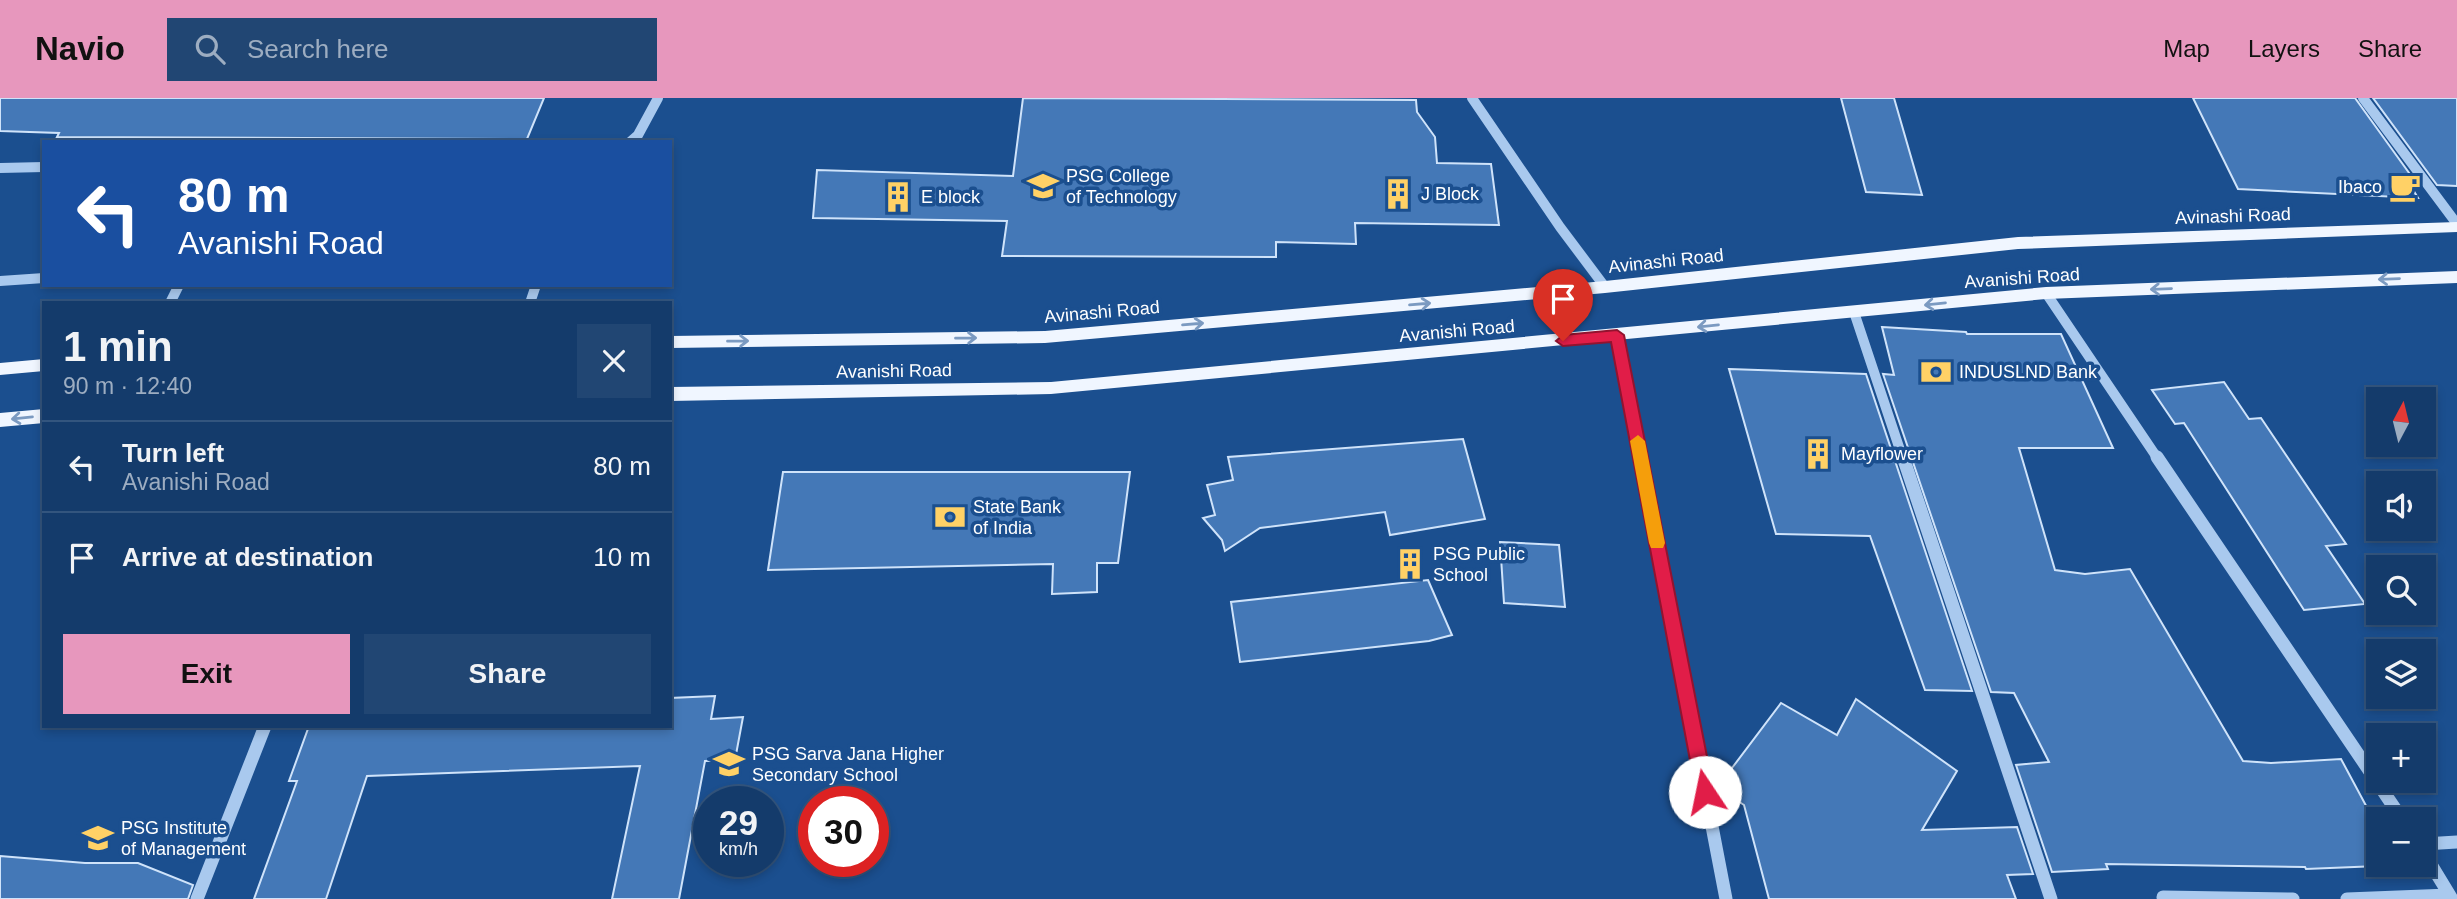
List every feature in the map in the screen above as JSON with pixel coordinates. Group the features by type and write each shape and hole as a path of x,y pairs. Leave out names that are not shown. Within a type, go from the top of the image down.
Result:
{"main road":[{"name":"Avinashi Road","path":"672,342 1045,337 1605,287 2018,243 2457,225"},
{"name":"Avanishi Road","path":"672,394 1051,388 2046,293 2457,276"},
{"path":"0,369 42,365"},
{"path":"0,420 42,416"}],"street":[{"path":"632,140 638,135 658,98"},
{"path":"1472,98 1605,287"},
{"path":"2362,98 2457,225"},
{"path":"0,168 42,167"},
{"path":"0,281 42,278"},
{"path":"2046,293 2394,807"},
{"path":"1854,312 2051,899"},
{"path":"1617,335 1726,899"},
{"path":"197,899 264,728"},
{"path":"2436,843 2457,842"},
{"path":"2347,899 2450,897 2436,873"},
{"path":"2163,897 2293,899"}],"building":[{"path":"0,98 544,98 527,139 57,137 59,133 0,131"},
{"path":"1023,98 1416,100 1417,112 1435,137 1437,163 1491,164 1499,225 1355,223 1356,244 1276,242 1276,257 1002,256 1007,221 813,218 817,170 1013,176"},
{"path":"1841,98 1894,98 1922,195 1866,192"},
{"path":"2193,98 2355,98 2417,184 2409,183 2418,198 2238,189"},
{"path":"2373,98 2457,98 2457,186 2437,185"},
{"path":"1882,327 1967,334 2061,334 2113,448 2019,448 2055,570 2085,574 2130,569 2243,761 2271,763 2341,759 2367,807 2366,866 2306,869 2106,864 2108,869 2052,872 2016,765 2049,762 2014,693 1991,692 1883,374 1894,375"},
{"name":"Mayflower","path":"1729,369 1866,374 1972,691 1925,690 1870,536 1776,534"},
{"path":"2224,382 2249,419 2261,418 2346,544 2326,546 2365,604 2304,610 2184,423 2175,424 2152,390"},
{"path":"1463,439 1485,519 1390,535 1385,512 1260,528 1225,551 1222,540 1203,518 1215,515 1207,485 1233,480 1228,457"},
{"name":"State Bank of India","path":"783,472 1130,472 1118,563 1097,563 1097,592 1052,594 1053,564 768,570"},
{"path":"1500,542 1559,545 1565,607 1504,603"},
{"path":"1428,580 1452,635 1429,641 1240,662 1231,602"},
{"path":"715,696 711,719 743,717 735,760 705,761 700,786 693,786 693,825 679,899 612,899 640,766 367,776 326,899 254,899 297,781 289,781 308,728 672,728 672,698"},
{"path":"1856,699 1957,771 1922,830 2017,827 2033,874 2007,875 2016,899 1769,899 1744,805 1723,791 1732,768 1781,703 1837,735"},
{"path":"0,856 85,863 138,863 193,885 188,899 0,899"}],"slow traffic":[{"path":"1638,441 1657,543"}],"place":[{"name":"PSG College of Technology","path":"1043,186"},
{"name":"Ibaco","path":"2405,187"},
{"name":"J Block","path":"1398,194"},
{"name":"E block","path":"898,197"},
{"name":"INDUSLND Bank","path":"1936,372"},
{"name":"Mayflower","path":"1818,454"},
{"name":"State Bank of India","path":"950,517"},
{"name":"PSG Public School","path":"1410,564"},
{"name":"PSG Sarva Jana Higher Secondary School","path":"729,764"},
{"name":"PSG Institute of Management","path":"98,838"}],"route":[{"path":"1563,341 1617,335 1705,792"}]}
